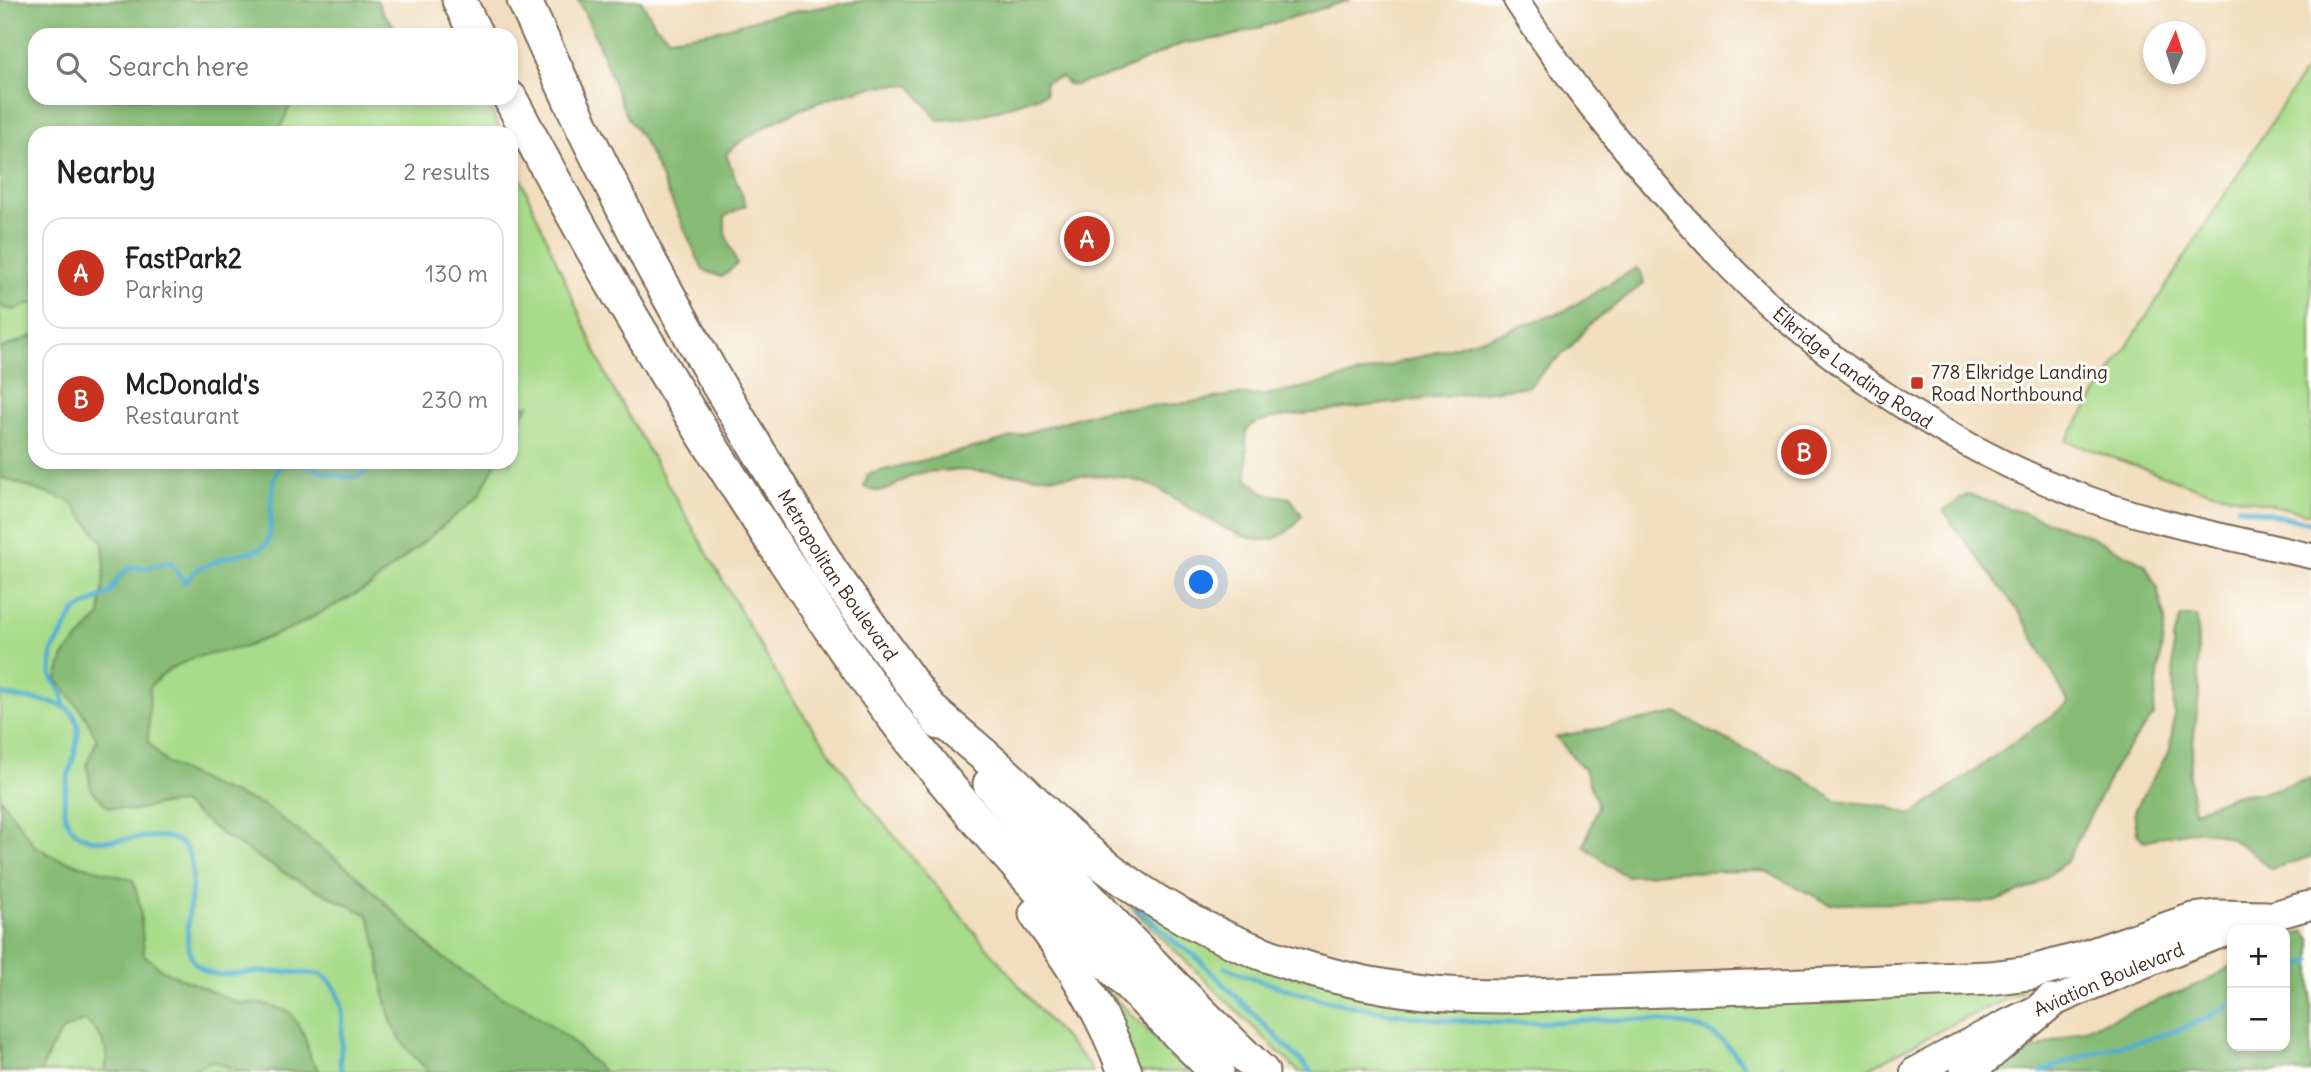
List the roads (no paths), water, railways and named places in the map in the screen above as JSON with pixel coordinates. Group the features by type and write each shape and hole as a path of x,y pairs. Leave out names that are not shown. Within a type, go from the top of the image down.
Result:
{"highway":[{"path":"459,0 473,28"},
{"name":"Metropolitan Boulevard","path":"524,0 584,130 651,264 713,376 831,571 928,707 1033,838 1117,929 1262,1072"},
{"name":"Metropolitan Boulevard","path":"514,105 612,285 678,396 802,587 901,726 1011,860 1096,953 1217,1072"},
{"path":"928,707 1016,783 1052,821 1094,858 1163,905 1214,933 1269,957 1321,974 1377,987 1442,995 1504,996 1990,978 2029,973 2069,963 2193,920 2216,917 2267,918"},
{"path":"953,790 984,845 1072,965 1109,1033 1125,1072"},
{"path":"1967,1072 2050,1002"}],"main road":[{"name":"Elkridge Landing Road","path":"1516,0 1605,126 1716,252 1781,315 1858,376 1925,420 1992,456 2065,490 2153,520 2311,556"},
{"name":"Aviation Boulevard","path":"1915,1072 2050,1002 2190,944 2311,905"}],"waterway":[{"path":"64,707 63,696 51,674 52,652 75,611 110,593 119,577 131,567 147,568 170,562 184,582 202,567 262,548 270,534 273,488 278,469"},
{"path":"315,469 342,477 354,477 366,469"},
{"path":"2238,507 2311,523"},
{"path":"0,694 56,703 75,716 78,730 76,747 64,802 67,819 77,833 88,839 102,841 163,837 175,839 184,846 191,861 192,879 187,937 190,953 198,966 219,975 264,972 320,974 330,982 341,1002 342,1072"},
{"path":"1135,906 1177,944 1194,955 1312,1072"},
{"path":"2290,967 2311,961"},
{"path":"1225,967 1261,981 1333,1002 1407,1016 1483,1022 1636,1020 1681,1024 1716,1036 1734,1053 1748,1072"},
{"path":"2042,1072 2092,1053 2185,1027 2227,1006"},
{"path":"1772,1072 1782,1066"}],"place":[{"name":"FastPark2","path":"1087,239"},
{"name":"778 Elkridge Landing Road Northbound","path":"1917,383"},
{"name":"McDonald's","path":"1804,452"}]}
